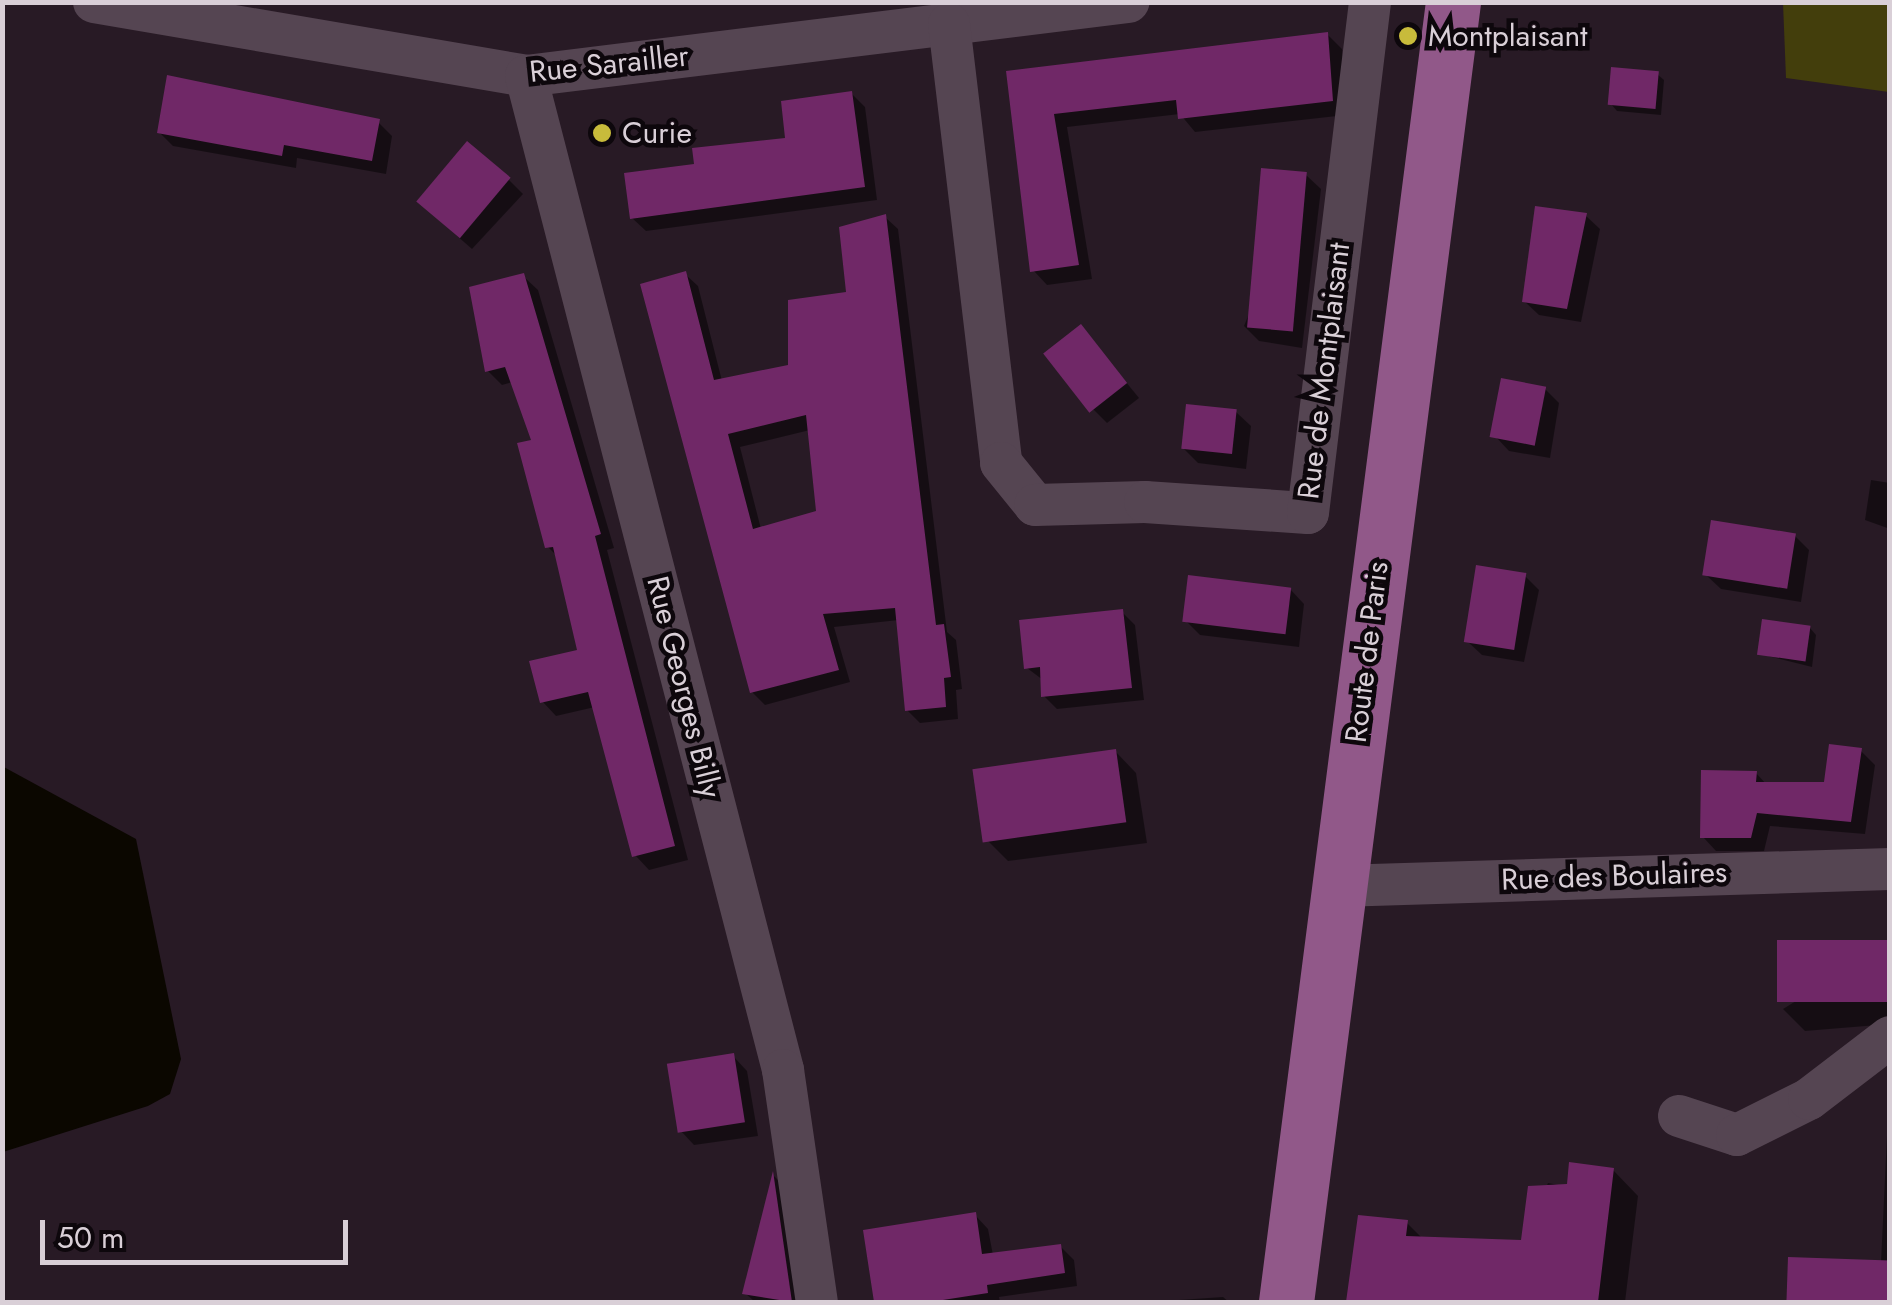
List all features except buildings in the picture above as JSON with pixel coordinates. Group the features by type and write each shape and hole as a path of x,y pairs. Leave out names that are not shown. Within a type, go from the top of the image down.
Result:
{"main road":[{"name":"Route de Paris","path":"1286,1302 1453,2"}],"street":[{"name":"Rue Sarailler","path":"94,2 526,76 858,19 949,24 1128,2"},
{"name":"Rue de Montplaisant","path":"949,24 1001,464 1035,505 1145,502 1308,513 1370,2"},
{"name":"Rue Georges Billy","path":"526,76 783,1070 817,1302"},
{"name":"Rue des Boulaires","path":"1340,886 1890,869"},
{"path":"1679,1116 1737,1135 1809,1099 1890,1037"}],"shaded area":[{"path":"1783,3 1889,3 1889,92 1786,78"},
{"path":"2,766 136,839 181,1059 170,1094 148,1106 3,1152"}],"place":[{"name":"Montplaisant","path":"1408,36"},
{"name":"Curie","path":"602,133"}]}
